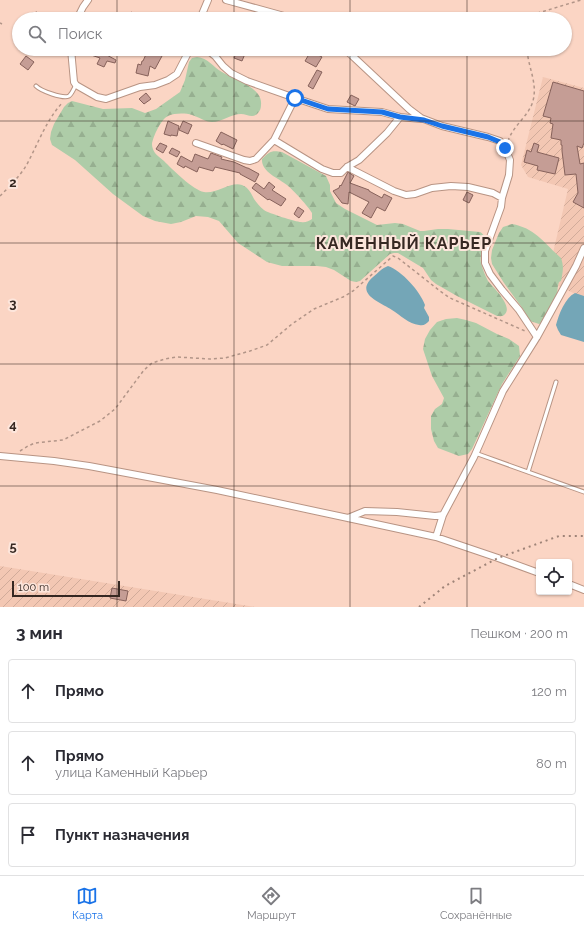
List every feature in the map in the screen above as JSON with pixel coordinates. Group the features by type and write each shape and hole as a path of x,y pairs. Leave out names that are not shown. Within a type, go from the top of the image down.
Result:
{"street":[{"path":"80,12 88,0"},
{"path":"203,12 208,0"},
{"path":"226,0 270,12"},
{"path":"72,56 74,82 76,85 97,97 106,99 140,87 155,85 168,80 177,74 186,56"},
{"path":"215,56 231,73 247,81 328,109 382,112 400,117 424,120 488,137 500,142 505,148 510,160 510,175 502,198 501,207 485,251 485,263 490,274 519,310 536,336"},
{"path":"352,56 409,110 424,120"},
{"path":"196,143 244,160 250,161 256,159 274,140 295,98"},
{"path":"274,140 322,169 333,173 341,173 347,167 359,160 400,117"},
{"path":"347,167 394,191 406,195 415,194 432,188 451,186 493,192 502,198"},
{"path":"436,537 443,515 475,453 503,391 576,266 584,248"},
{"path":"0,456 89,466 217,490 436,537 536,572"},
{"path":"348,518 365,511 397,512 435,516 443,515"},
{"path":"572,585 584,590"}],"lane":[{"path":"36,86 39,89 60,96 69,96 76,85"},
{"path":"528,472 556,382"},
{"path":"475,453 584,492"}],"path":[{"path":"541,12 581,0"},
{"path":"505,148 510,135 532,104 534,82 527,56"},
{"path":"0,196 14,182 25,167 37,141 55,111 69,96"},
{"path":"14,457 21,450 35,443 63,440 100,421 115,409 144,370 152,363 178,357 210,360 225,358 267,345 292,324 314,309 343,297 353,291 393,256 398,258 450,298 536,336"}],"shaded area":[{"path":"543,77 584,88 584,298 556,285 552,257 568,189 528,177 521,165"},
{"path":"0,566 255,607 0,607"}],"green space":[{"path":"197,57 204,59 222,72 253,89 260,99 261,106 259,112 254,116 237,114 216,122 183,114 174,114 165,118 160,124 152,147 156,154 183,179 204,192 214,191 238,184 242,185 248,189 256,202 264,210 294,221 307,222 312,219 312,213 308,207 287,185 267,171 262,164 262,159 269,153 273,151 282,152 326,176 330,185 330,191 336,203 377,225 395,223 403,224 420,231 448,229 480,232 484,236 481,256 482,266 488,281 498,292 506,306 507,311 505,314 502,316 497,316 457,296 436,284 431,280 423,268 398,253 390,254 360,281 356,282 351,281 334,270 326,267 282,266 267,262 238,243 219,221 208,217 196,216 171,224 155,221 143,216 113,194 75,160 52,145 50,139 54,124 68,103 72,101 103,109 132,108 145,113 156,109 180,92 185,80 189,62 192,58"},
{"path":"512,224 527,229 533,233 561,258 562,261 562,275 561,281 558,284 557,294 542,323 539,324 530,321 492,264 492,250 499,233 503,227"},
{"path":"457,318 476,323 509,339 519,346 520,356 502,384 472,449 468,454 459,456 438,448 434,441 431,429 431,416 435,409 442,404 444,398 432,376 423,349 425,339 437,322"}],"water":[{"path":"388,266 405,277 423,300 425,305 424,308 429,317 429,321 426,324 419,325 408,321 376,301 367,293 366,288 368,283 380,271"},
{"path":"575,293 584,296 584,342 561,335 556,325 565,302"}],"building":[{"path":"26,56 34,62 28,70 20,64"},
{"path":"94,56 109,56 116,60 115,63 107,61 104,67 97,64 100,58"},
{"path":"145,56 162,56 155,69 150,66 148,76 136,73 138,64 141,65"},
{"path":"235,56 244,56 242,61 234,58"},
{"path":"308,56 322,57 316,67 305,61"},
{"path":"317,70 322,72 313,89 308,86"},
{"path":"553,82 584,91 584,143 582,148 577,146 580,164 584,163 584,208 573,202 578,193 576,174 565,175 561,140 551,138 553,124 550,123 551,118 543,116"},
{"path":"146,93 151,99 144,104 139,99"},
{"path":"351,95 359,99 355,106 347,102"},
{"path":"168,121 179,126 177,136 164,134"},
{"path":"183,121 192,125 188,134 179,130"},
{"path":"221,132 237,140 233,149 216,141"},
{"path":"160,143 167,146 163,153 156,149"},
{"path":"534,143 539,145 537,152 559,158 555,174 537,170 538,166 524,162 527,150 531,152"},
{"path":"172,148 180,152 177,157 169,153"},
{"path":"211,153 222,157 221,159 234,162 259,174 255,182 240,173 215,167 213,171 199,167 197,172 177,164 181,156 192,162 195,154 208,159"},
{"path":"348,172 354,176 350,183 369,190 382,198 384,194 392,198 385,211 377,207 371,218 362,213 369,202 349,192 348,204 342,203 333,191 339,188 340,185 341,186"},
{"path":"269,182 275,187 272,190 286,199 281,206 269,199 268,200 252,188 256,183 264,189"},
{"path":"467,192 473,195 469,203 463,200"},
{"path":"298,207 304,211 299,218 294,214"},
{"path":"112,588 128,591 126,601 110,598"}],"railway":[{"path":"419,607 445,586 498,558 559,536 584,536"}],"district":[{"name":"КАМЕННЫЙ КАРЬЕР","path":"404,243"}],"route":[{"path":"295,98 328,109 382,112 400,117 424,120 488,137 500,142 505,148"}]}
